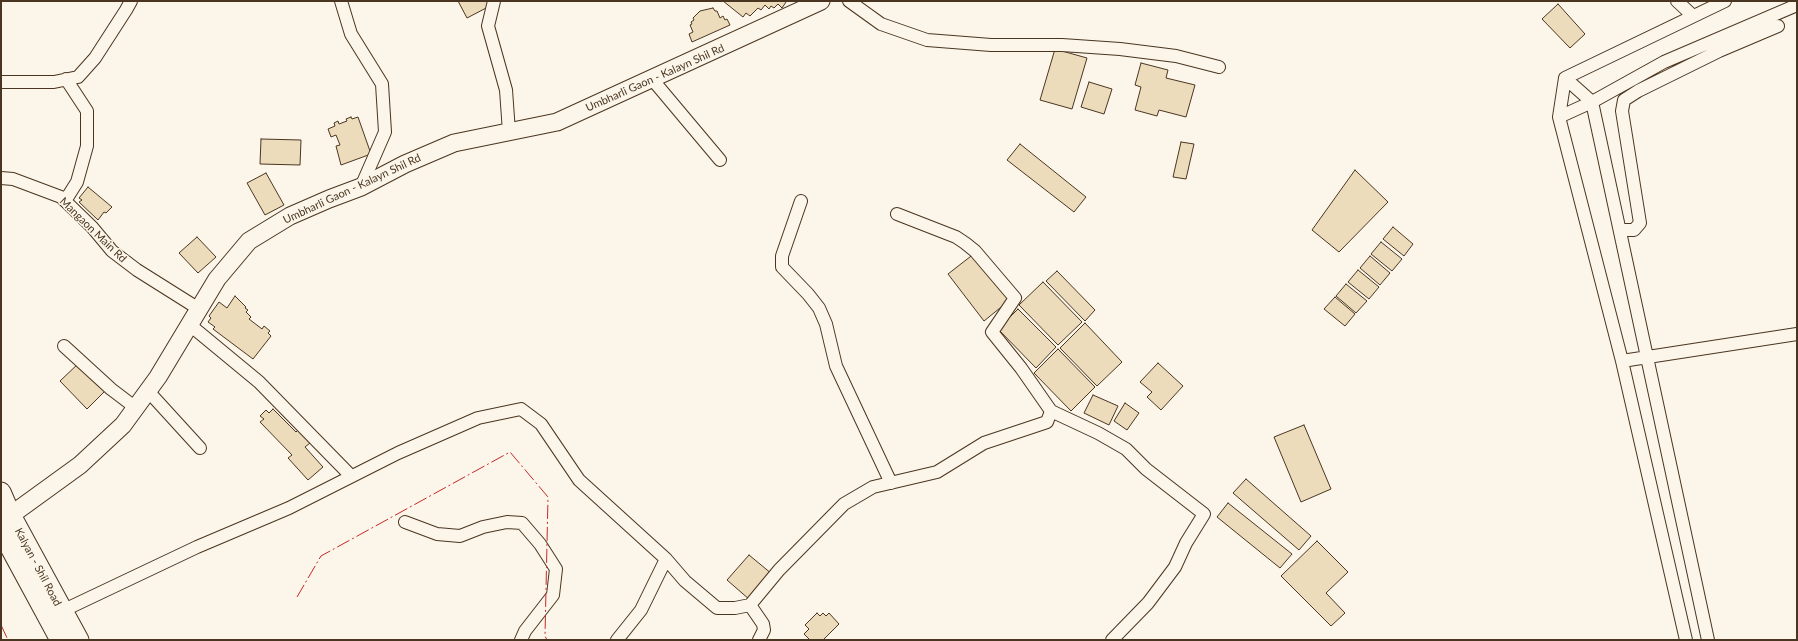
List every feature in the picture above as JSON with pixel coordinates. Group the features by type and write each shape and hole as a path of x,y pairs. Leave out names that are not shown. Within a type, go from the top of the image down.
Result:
{"main road":[{"name":"Kalyan - Shil Road","path":"1,492 6,518 78,640"},
{"name":"Kalyan - Shil Road","path":"1,531 60,640"}],"street":[{"path":"1,82 54,82 78,77 95,58 131,1"},
{"path":"341,1 350,34 382,84 385,132 361,187"},
{"path":"494,1 488,26 506,90 509,132"},
{"name":"Umbharli Gaon - Kalayn Shil Rd","path":"6,518 80,465 123,425 148,391 217,279 249,241 290,216 361,187 405,164 454,143 557,122 821,1"},
{"path":"849,1 881,24 927,40 991,45 1062,45 1120,49 1176,56 1219,67"},
{"path":"1677,1 1693,16"},
{"path":"1565,78 1725,1"},
{"path":"1559,117 1592,102 1664,62 1797,5"},
{"path":"1620,230 1634,230 1640,223 1622,111 1624,100 1638,91 1719,51 1778,26"},
{"path":"1565,78 1592,102 1708,640"},
{"path":"1565,78 1559,117 1622,361 1686,640"},
{"path":"65,201 77,182 87,146 87,111 66,79"},
{"path":"652,79 720,160"},
{"name":"Mangaon Main Rd","path":"1,178 14,179 61,197 92,227 112,251 137,270 199,309"},
{"path":"801,201 782,256 782,267 808,294 819,308 826,324 836,366 891,484"},
{"path":"897,214 956,237 975,251 1015,298 992,332 1021,368 1051,411 1098,433 1126,449 1146,469 1204,514 1186,543 1175,567 1148,603 1112,640"},
{"path":"190,324 259,382 351,476"},
{"path":"1622,361 1797,334"},
{"path":"64,346 111,389 136,408"},
{"path":"148,391 200,448"},
{"path":"62,611 197,547 289,508 398,453 478,418 521,409 541,424 579,480 666,559 685,581 717,608 735,608 750,605 779,570 844,504 873,487 937,472 984,443 1047,422 1051,411"},
{"path":"405,522 437,534 460,536 484,527 507,522 522,523 540,544 556,569 553,595 525,631 521,640"},
{"path":"617,640 641,610 666,559"},
{"path":"750,605 764,624 764,630 759,640"}],"building":[{"path":"458,1 488,1 490,6 467,18"},
{"path":"723,1 786,2 782,8 778,4 774,8 771,6 769,9 765,5 761,10 758,8 750,16 746,13 743,17"},
{"path":"1558,4 1585,34 1570,48 1542,19"},
{"path":"713,8 717,11 720,18 723,16 725,20 727,19 730,25 692,42 689,34 693,32 690,25 694,20 693,18 700,11"},
{"path":"1055,49 1087,58 1072,109 1040,100"},
{"path":"1141,63 1168,70 1166,78 1195,85 1186,117 1159,110 1157,116 1135,110 1141,87 1135,85"},
{"path":"1089,82 1112,89 1104,114 1081,107"},
{"path":"351,117 352,119 358,117 371,154 341,165 336,146 340,145 336,135 331,137 328,129 335,126 334,123 338,121 339,124 347,121 346,119"},
{"path":"261,139 301,140 300,165 260,164"},
{"path":"1181,142 1194,144 1186,179 1173,177"},
{"path":"1020,144 1086,197 1074,212 1007,160"},
{"path":"1355,170 1388,202 1339,252 1312,230"},
{"path":"266,173 284,205 265,215 247,183"},
{"path":"88,187 112,207 106,213 104,212 98,220 79,202 82,200 79,198"},
{"path":"1393,227 1413,244 1404,256 1383,239"},
{"path":"197,237 216,257 198,273 179,253"},
{"path":"1381,242 1402,259 1392,271 1371,254"},
{"path":"975,253 1011,299 984,321 948,274"},
{"path":"1370,256 1390,273 1380,285 1360,268"},
{"path":"1358,270 1379,287 1369,299 1348,282"},
{"path":"1057,271 1095,310 1085,321 1046,281"},
{"path":"1043,282 1082,322 1058,345 1019,305"},
{"path":"1346,284 1367,301 1356,313 1336,296"},
{"path":"235,296 248,310 246,312 251,317 249,319 262,329 264,326 270,331 268,333 271,336 253,359 213,329 215,327 208,322 211,318 209,316 219,302 227,308"},
{"path":"1335,297 1355,314 1345,326 1324,309"},
{"path":"1018,309 1056,347 1036,368 998,329"},
{"path":"1085,323 1122,362 1097,386 1060,348"},
{"path":"1058,349 1095,387 1071,411 1034,373"},
{"path":"80,362 107,389 87,409 60,381"},
{"path":"1158,363 1183,386 1161,410 1147,397 1152,392 1140,382"},
{"path":"1093,395 1118,406 1109,425 1084,413"},
{"path":"1125,403 1139,413 1127,430 1114,421"},
{"path":"273,409 296,432 298,430 310,443 305,447 323,467 308,480 288,458 292,455 260,422 264,419 260,416 266,410 269,413"},
{"path":"1304,425 1331,489 1301,502 1274,437"},
{"path":"1246,479 1311,536 1299,550 1233,493"},
{"path":"1228,503 1292,554 1280,568 1217,517"},
{"path":"1317,541 1348,572 1326,593 1345,613 1331,626 1281,576"},
{"path":"749,555 772,574 750,600 727,580"},
{"path":"817,613 820,616 823,613 826,616 829,613 839,624 823,640 810,640 804,634 809,629 805,625"}],"power":[{"path":"297,597 321,556 510,452 548,497 545,636 547,640"},
{"path":"1,625 8,640"}]}
